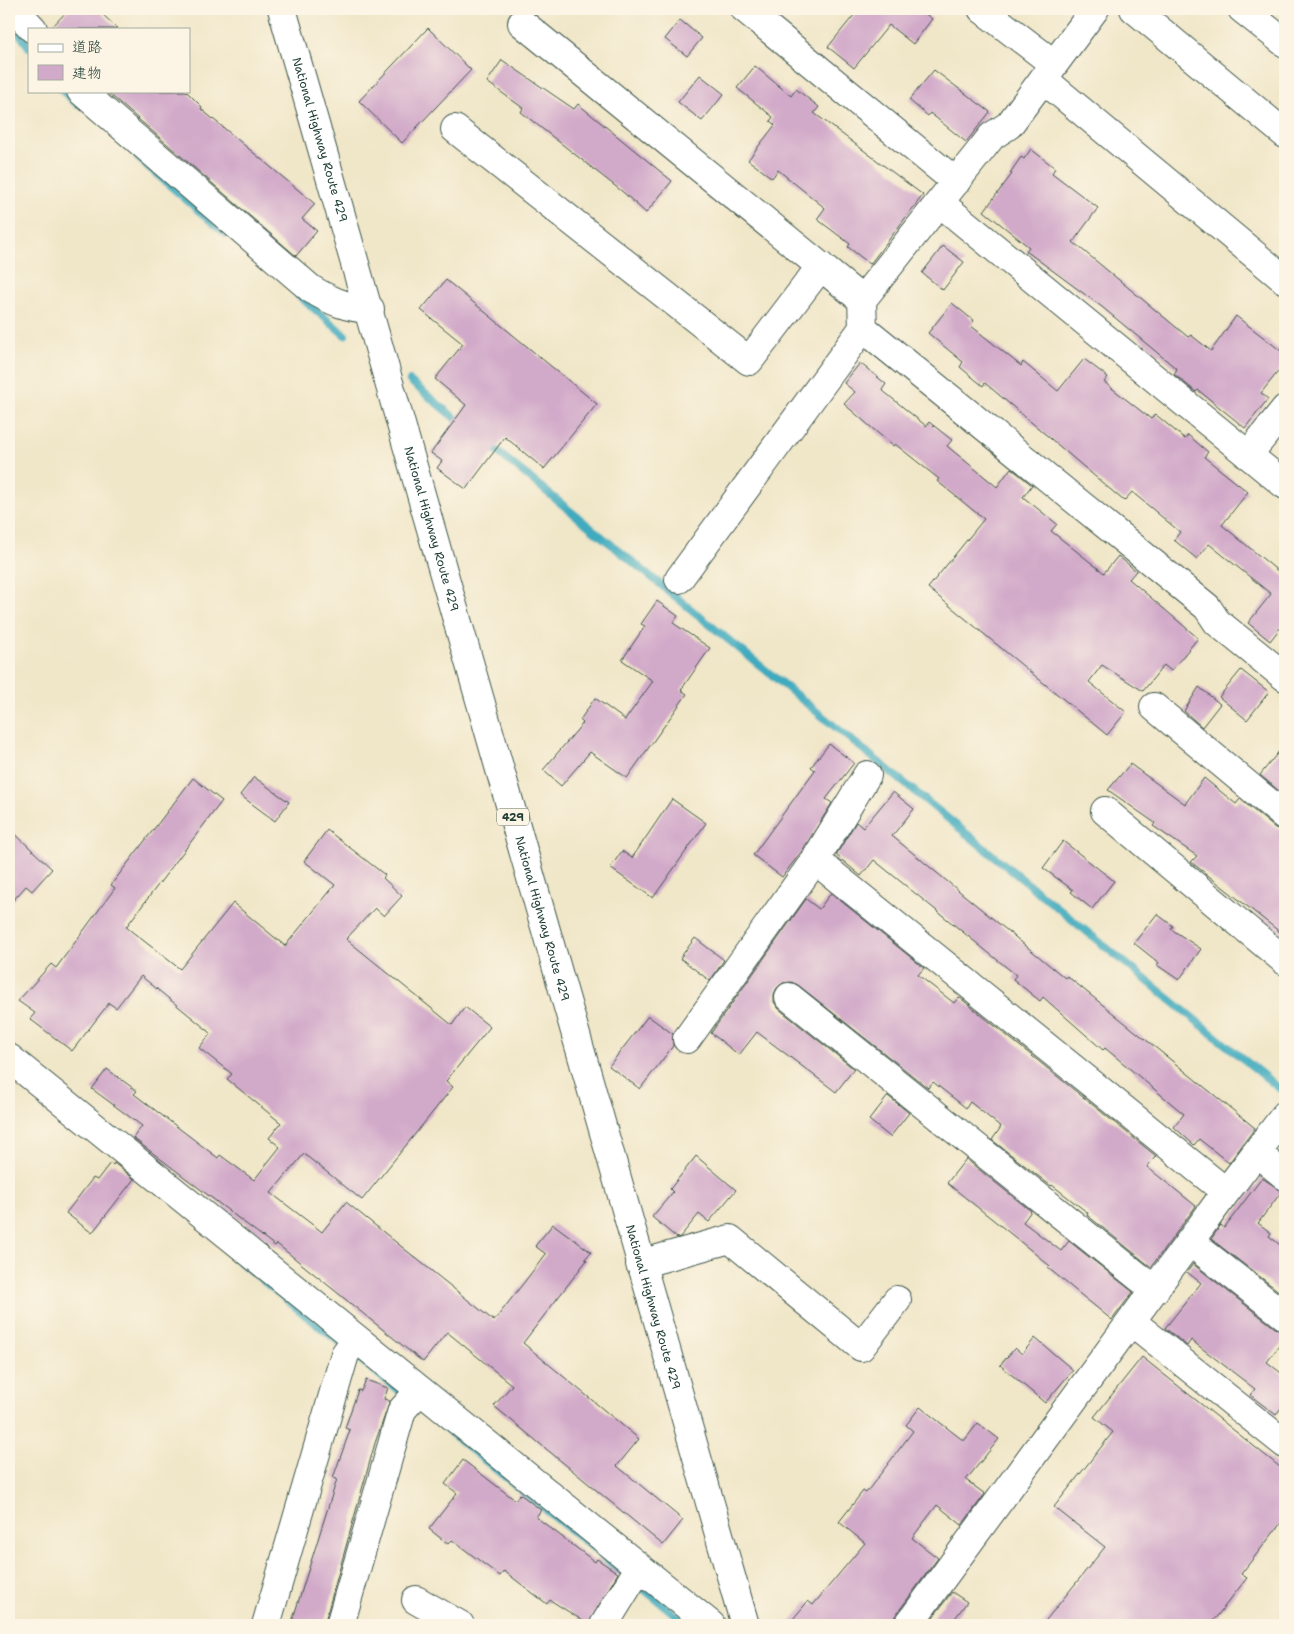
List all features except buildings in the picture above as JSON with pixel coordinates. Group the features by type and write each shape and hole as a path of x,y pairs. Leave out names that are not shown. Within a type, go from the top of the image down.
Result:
{"main road":[{"path":"10,9 19,14 32,28"},
{"name":"National Highway Route 429","path":"282,9 370,309 640,1264 746,1625"},
{"path":"745,9 956,182"},
{"path":"982,9 1049,71 1285,280"},
{"path":"679,580 863,328 862,300 992,136 1009,125 1095,9"},
{"path":"1134,9 1285,134"},
{"path":"1242,9 1285,43"},
{"path":"522,23 862,300"},
{"path":"82,92 128,134 311,289 330,301 350,308 370,309"},
{"path":"455,129 749,361 821,266"},
{"path":"940,203 1285,485"},
{"path":"863,328 1207,607 1217,622 1285,677"},
{"path":"1248,455 1285,409"},
{"path":"1154,708 1285,816"},
{"path":"687,1040 815,860 867,775"},
{"path":"1106,811 1285,960"},
{"path":"815,860 1226,1192"},
{"path":"789,997 1155,1290"},
{"path":"9,1058 350,1346 634,1575 711,1625"},
{"path":"908,1625 1226,1192 1285,1116"},
{"path":"1257,1152 1285,1176"},
{"path":"640,1264 730,1239 861,1347 897,1300"},
{"path":"1190,1242 1285,1316"},
{"path":"1132,1322 1285,1444"},
{"path":"266,1625 350,1346"},
{"path":"340,1625 402,1410 414,1397"},
{"path":"604,1625 634,1575"},
{"path":"416,1600 460,1625"}],"waterway":[{"path":"17,30 28,46"},
{"path":"64,92 77,104"},
{"path":"138,158 226,234"},
{"path":"299,296 345,335"},
{"path":"410,381 463,425"},
{"path":"488,444 1285,1093"},
{"path":"229,1253 688,1625"}]}
